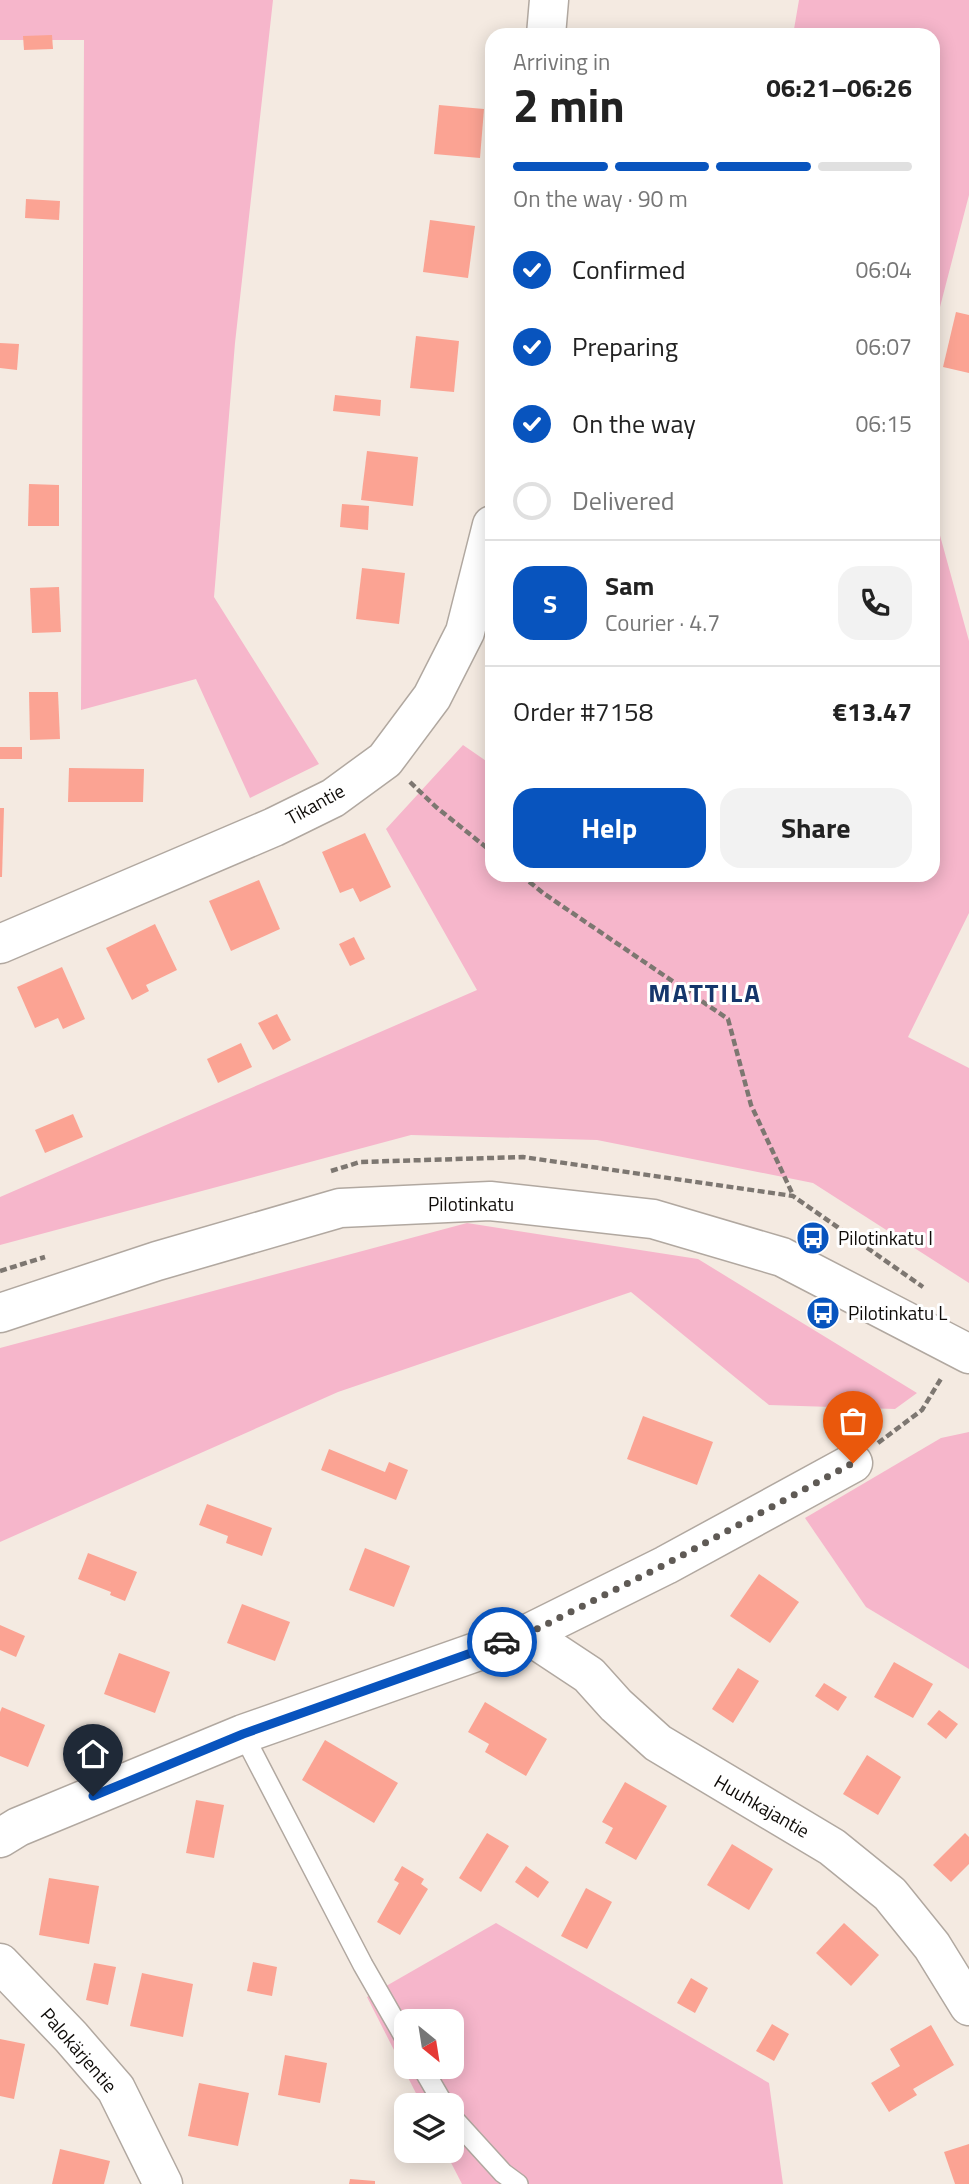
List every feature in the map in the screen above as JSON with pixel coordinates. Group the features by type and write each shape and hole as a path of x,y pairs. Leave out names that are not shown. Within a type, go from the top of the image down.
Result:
{"street":[{"path":"546,28 549,0"},
{"name":"Tikantie","path":"0,944 274,827 333,798 385,760 432,697 465,632 485,553"},
{"name":"Pilotinkatu","path":"0,1313 157,1261 340,1208 490,1200 653,1219 782,1257 964,1352"},
{"path":"0,1838 18,1827 243,1734 527,1634 666,1564 853,1463"},
{"name":"Huuhkajantie","path":"527,1634 589,1675 616,1705 658,1743 832,1847 890,1894 932,1947 969,2006"},
{"name":"Palokärjentie","path":"0,1962 116,2089 163,2184"}],"lane":[{"path":"243,1734 394,2019"},
{"path":"464,2130 503,2173 518,2184"}],"path":[{"path":"385,760 436,807 485,846"},
{"path":"530,882 728,1019 751,1105 793,1196"},
{"path":"853,1463 922,1409 964,1352"}],"shaded area":[{"path":"0,0 273,0 235,343 214,597 319,764 250,798 196,679 81,710 84,40 0,40"},
{"path":"799,0 969,0 969,195 940,307 940,28 794,28"},
{"path":"940,535 969,641 969,913 908,1037 969,1068 969,1283 813,1183 597,1140 411,1135 0,1245 0,1197 477,990 386,829 463,745 485,760 485,882 940,882"},
{"path":"467,1223 698,1259 917,1393 895,1409 769,1405 631,1292 338,1392 0,1542 0,1348"},
{"path":"969,1432 969,1669 866,1607 805,1518 941,1438"},
{"path":"496,1923 769,2083 783,2184 462,2184 451,2163 464,2163 464,2093 416,2093 409,2079 464,2079 464,2009 394,2009 394,2050 367,1997"}],"building":[{"path":"52,35 53,49 24,50 23,36"},
{"path":"439,105 484,109 480,158 434,154"},
{"path":"26,199 60,201 59,220 25,218"},
{"path":"430,220 475,226 468,278 423,272"},
{"path":"956,312 969,315 969,373 943,367"},
{"path":"416,336 459,341 454,392 410,388"},
{"path":"0,343 19,344 17,370 0,368"},
{"path":"335,395 381,400 380,416 333,411"},
{"path":"367,451 418,457 413,506 361,500"},
{"path":"29,484 59,485 59,526 28,526"},
{"path":"342,504 369,506 368,530 340,527"},
{"path":"362,568 405,573 399,624 356,619"},
{"path":"59,587 61,632 32,633 30,588"},
{"path":"29,692 58,692 60,739 30,740"},
{"path":"0,747 22,747 22,759 0,759"},
{"path":"69,768 144,769 143,802 68,802"},
{"path":"0,808 4,808 2,877 0,877"},
{"path":"365,833 391,887 360,902 353,888 340,893 322,852"},
{"path":"259,880 280,929 231,951 209,901"},
{"path":"155,924 177,970 146,985 149,991 132,1000 106,948"},
{"path":"354,937 365,959 350,966 339,944"},
{"path":"62,967 85,1019 63,1029 58,1018 35,1028 17,987"},
{"path":"277,1014 291,1040 273,1050 258,1023"},
{"path":"241,1043 252,1067 218,1083 207,1059"},
{"path":"73,1114 83,1137 45,1153 35,1130"},
{"path":"643,1416 713,1442 697,1485 627,1459"},
{"path":"329,1449 385,1472 389,1462 408,1470 396,1500 321,1470"},
{"path":"207,1504 272,1528 262,1556 226,1543 228,1536 199,1525"},
{"path":"365,1548 410,1566 394,1607 349,1590"},
{"path":"88,1553 137,1572 125,1601 110,1595 111,1592 78,1579"},
{"path":"759,1574 799,1602 770,1643 730,1616"},
{"path":"242,1604 290,1622 275,1661 227,1643"},
{"path":"0,1625 25,1636 16,1657 0,1650"},
{"path":"119,1653 170,1672 155,1713 104,1694"},
{"path":"894,1662 933,1684 913,1718 874,1697"},
{"path":"738,1668 759,1681 733,1723 712,1709"},
{"path":"824,1683 847,1697 838,1711 815,1696"},
{"path":"485,1702 547,1739 526,1776 485,1752 489,1744 468,1732"},
{"path":"2,1707 45,1725 28,1767 0,1756"},
{"path":"939,1710 958,1724 946,1739 927,1724"},
{"path":"325,1740 398,1783 374,1823 302,1780"},
{"path":"867,1755 901,1777 878,1815 843,1794"},
{"path":"625,1782 667,1806 636,1860 605,1843 613,1828 602,1822"},
{"path":"196,1800 224,1805 214,1858 186,1853"},
{"path":"487,1833 509,1846 481,1892 459,1878"},
{"path":"965,1833 969,1837 969,1864 951,1882 933,1865"},
{"path":"732,1844 773,1869 749,1910 707,1885"},
{"path":"402,1866 424,1879 421,1884 428,1889 400,1935 377,1922 399,1883 394,1880"},
{"path":"526,1866 549,1882 538,1898 515,1882"},
{"path":"49,1878 99,1886 89,1944 39,1935"},
{"path":"586,1888 612,1902 587,1949 561,1936"},
{"path":"844,1923 879,1955 851,1986 816,1953"},
{"path":"253,1962 277,1967 272,1996 247,1991"},
{"path":"94,1963 116,1967 108,2005 86,2000"},
{"path":"142,1973 193,1984 183,2037 130,2026"},
{"path":"691,1978 708,1988 695,2013 677,2003"},
{"path":"772,2024 789,2034 774,2061 756,2051"},
{"path":"931,2025 954,2065 913,2089 917,2095 889,2112 871,2083 900,2066 890,2049"},
{"path":"0,2039 25,2044 14,2099 0,2096"},
{"path":"285,2055 327,2063 320,2103 278,2095"},
{"path":"199,2083 249,2093 238,2146 188,2136"},
{"path":"969,2144 969,2184 955,2184 944,2152"},
{"path":"60,2149 110,2161 104,2184 52,2184"},
{"path":"350,2179 375,2181 375,2184 349,2184"}],"way so far":[{"path":"502,1642 527,1634 666,1564 853,1463"}],"place":[{"name":"Pilotinkatu I","path":"813,1238"},
{"name":"Pilotinkatu L","path":"823,1313"}],"district":[{"name":"MATTILA","path":"705,993"}],"route":[{"path":"93,1796 243,1734 502,1642"}]}
